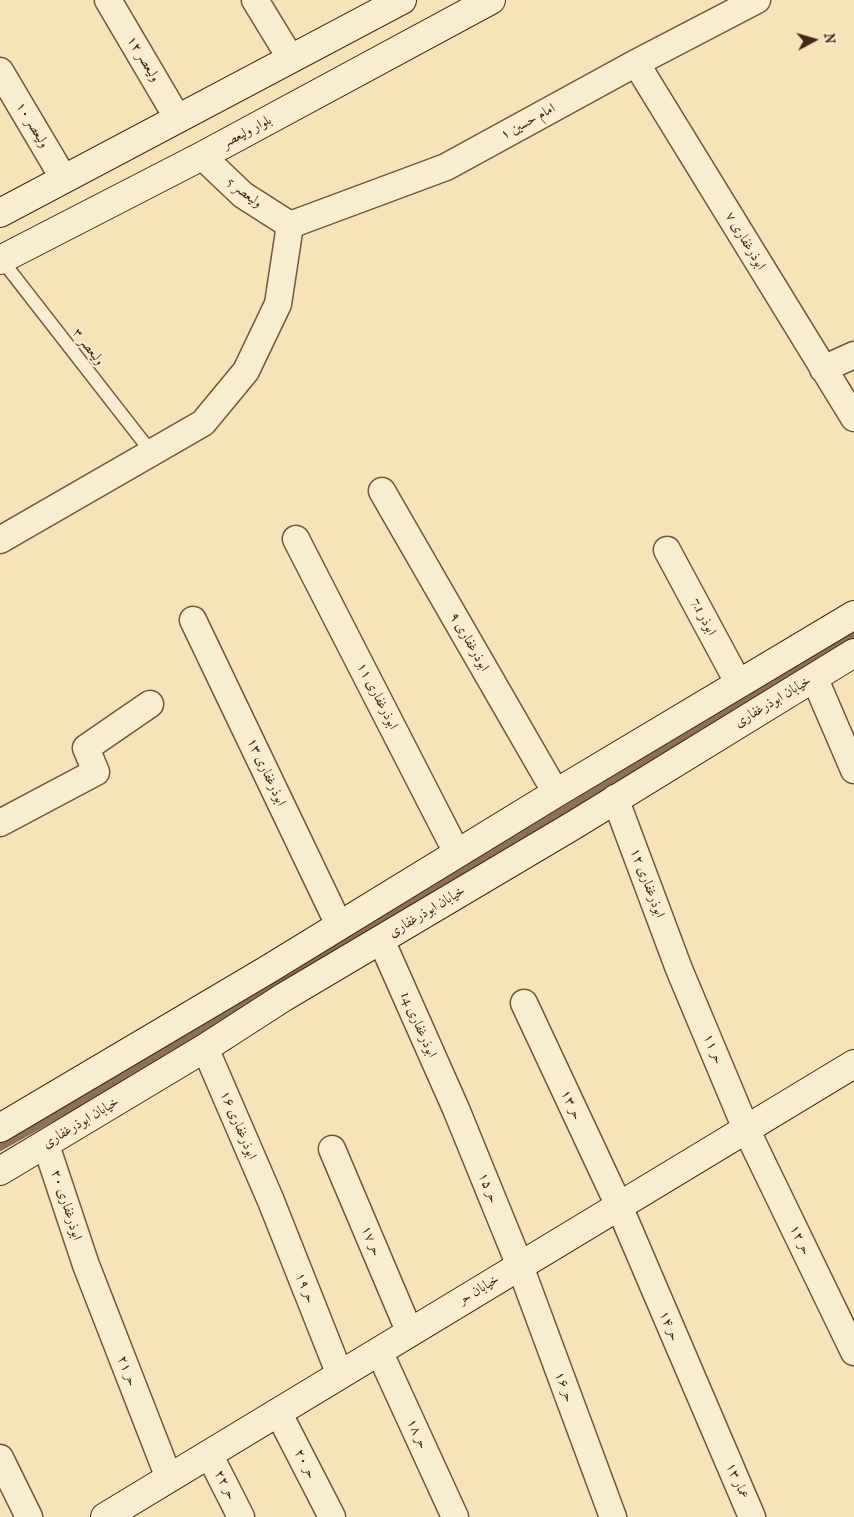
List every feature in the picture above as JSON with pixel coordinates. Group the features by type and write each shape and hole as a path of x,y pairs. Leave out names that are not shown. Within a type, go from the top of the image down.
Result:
{"street":[{"name":"ولیعصر ۱۲","path":"108,0 178,119"},
{"path":"255,0 291,59"},
{"path":"0,213 402,0"},
{"name":"بلوار ولیعصر","path":"0,260 202,156 491,0"},
{"name":"امام حسین ۱","path":"290,225 446,167 636,63 758,0"},
{"name":"ابوذرغفاری ۷","path":"636,63 854,418"},
{"name":"ولیعصر ۱۰","path":"0,71 64,179"},
{"name":"ولیعصر 5","path":"202,156 243,195 290,225"},
{"path":"0,540 203,423 246,371 278,304 290,225"},
{"path":"823,369 854,355"},
{"name":"ابوذرغفاری ۹","path":"382,491 556,793"},
{"name":"ابوذرغفاری ۱۱","path":"296,539 457,853"},
{"name":"ابوذر 7.1","path":"667,550 739,684"},
{"name":"خیابان ابوذرغفاری","path":"0,1171 205,1048 339,925 854,615"},
{"name":"ابوذرغفاری ۱۳","path":"193,620 339,925"},
{"name":"خیابان ابوذرغفاری","path":"0,1128 276,984 380,940 854,653"},
{"path":"814,677 854,770"},
{"path":"0,824 96,772 86,748 150,704"},
{"name":"ابوذرغفاری ۱۲","path":"615,798 679,969"},
{"name":"ابوذرغفاری 14","path":"380,940 456,1109"},
{"name":"حر ۱۱","path":"679,969 746,1129"},
{"name":"حر ۱۳","path":"524,1004 619,1206"},
{"name":"ابوذرغفاری ۱۶","path":"205,1048 271,1201"},
{"name":"خیابان حر","path":"104,1517 853,1066"},
{"name":"حر ۱۵","path":"456,1109 520,1266"},
{"name":"حر ۱۲","path":"746,1129 854,1352"},
{"name":"ابوذرغفاری ۲۰","path":"46,1145 86,1265"},
{"name":"حر ۱۷","path":"332,1149 410,1333"},
{"name":"حر ۱۹","path":"271,1201 340,1375"},
{"name":"حر ۱۴","path":"619,1206 721,1445"},
{"name":"حر ۲۱","path":"86,1265 169,1478"},
{"name":"حر ۱۶","path":"520,1266 611,1512"},
{"name":"حر ۱۸","path":"379,1351 455,1517"},
{"name":"حر ۲۰","path":"278,1412 332,1517"},
{"name":"عمار ۱۳","path":"721,1445 752,1517"},
{"name":"حر ۲۲","path":"209,1454 241,1517"},
{"path":"0,1458 29,1517"}],"lane":[{"name":"ولیعصر ۳","path":"0,260 152,453"}],"waterway":[{"path":"0,1147 89,1097 854,635"}]}
